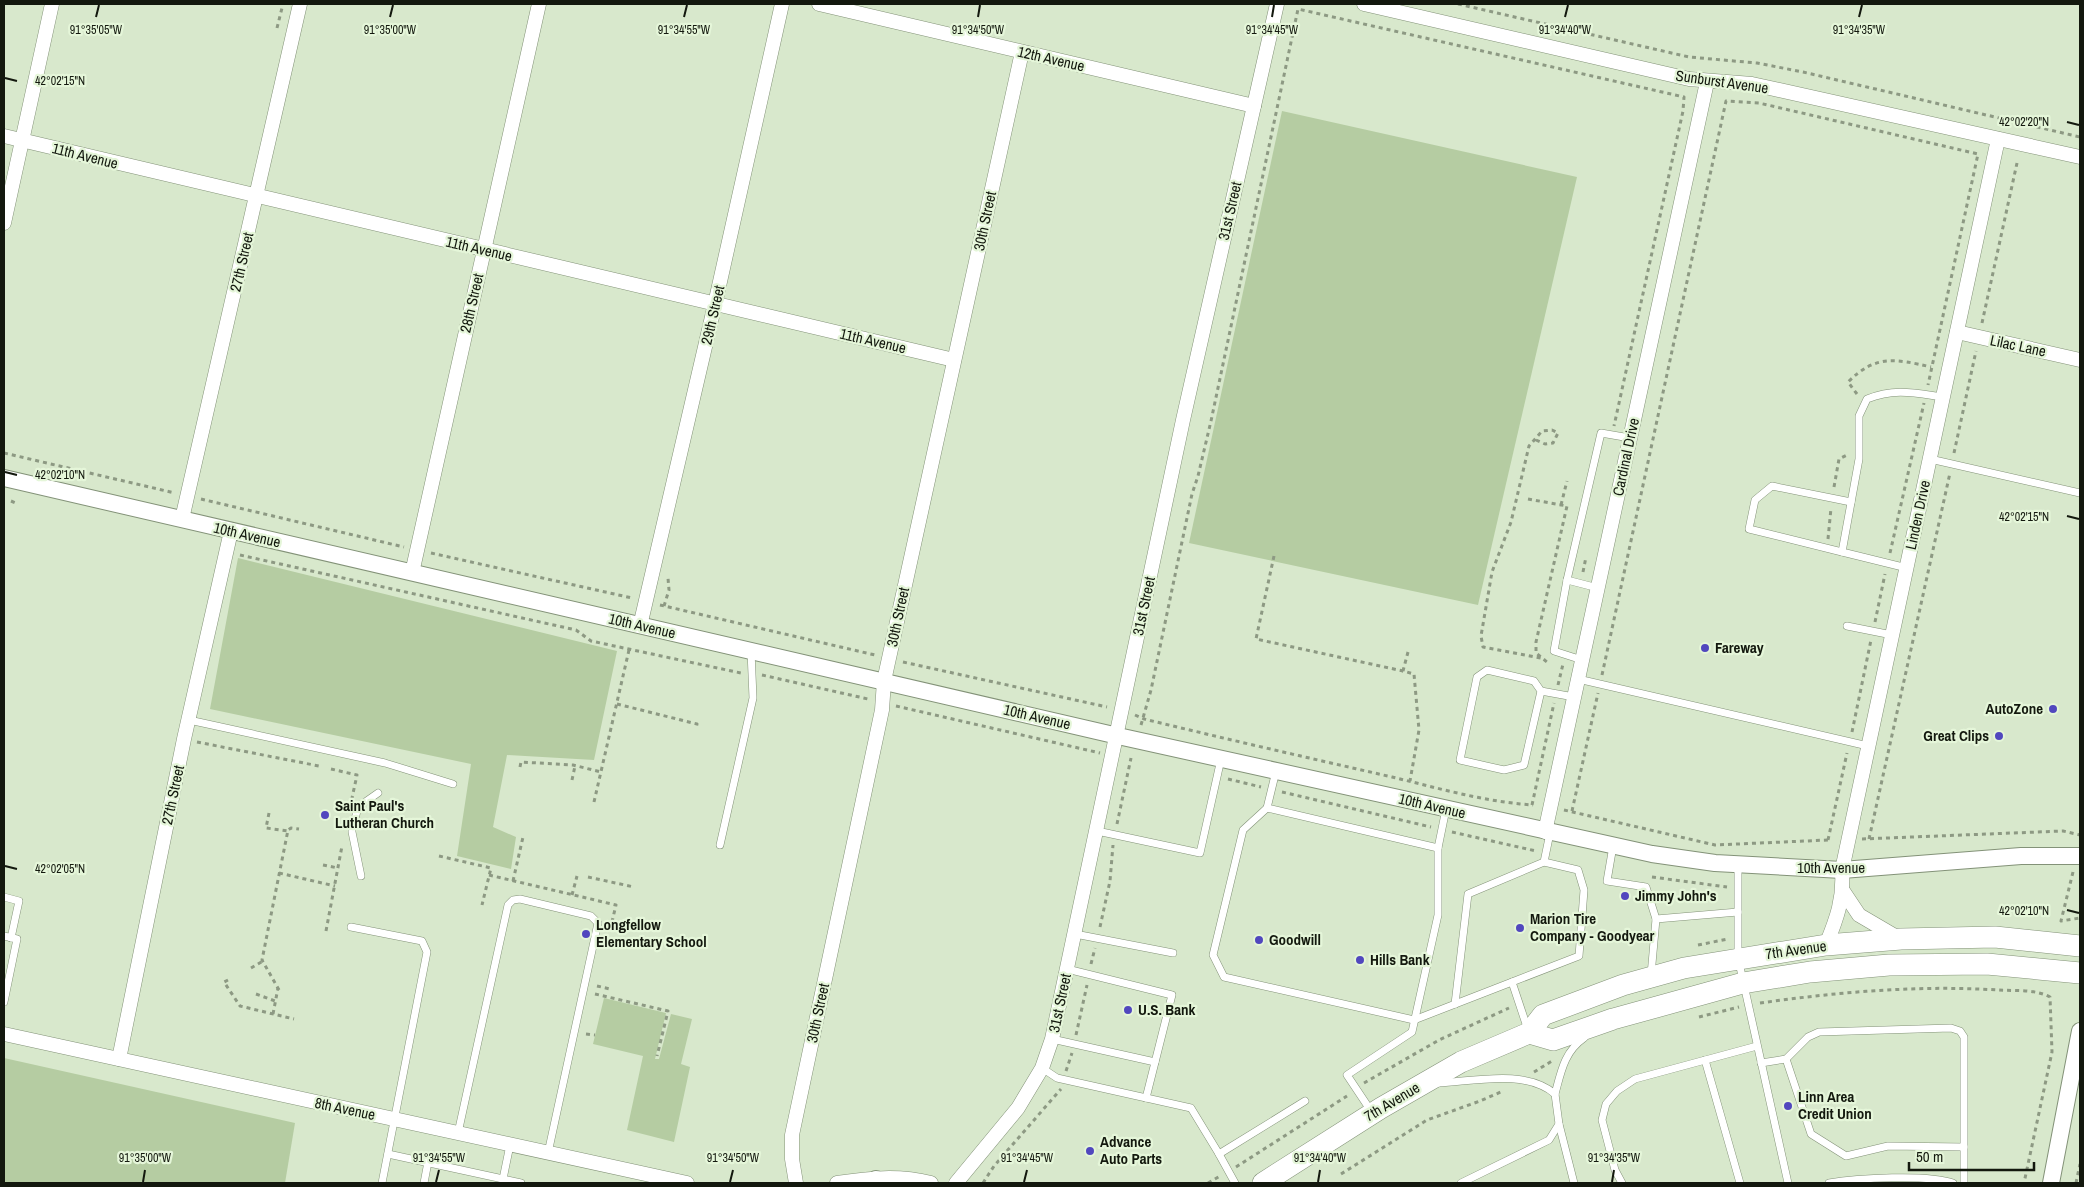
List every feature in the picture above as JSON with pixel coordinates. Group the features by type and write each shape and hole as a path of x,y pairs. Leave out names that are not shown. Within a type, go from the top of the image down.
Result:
{"main road":[{"name":"7th Avenue","path":"1262,1183 1373,1113 1462,1062 1529,1033 1543,1015 1623,985 1684,968 1826,945 1995,937 2080,946"},
{"name":"7th Avenue","path":"1529,1033 1553,1040 1613,1019 1743,983 1810,972 1889,965 1987,964 2080,972"}],"street":[{"path":"4,223 52,4"},
{"name":"27th Street","path":"182,519 300,4"},
{"name":"28th Street","path":"412,573 539,4"},
{"name":"29th Street","path":"640,626 782,4"},
{"name":"12th Avenue","path":"819,4 1254,106"},
{"name":"31st Street","path":"956,1183 1018,1108 1042,1068 1052,1039 1118,736 1183,420 1277,4"},
{"name":"Sunburst Avenue","path":"1364,4 1707,82 1752,84 2080,156"},
{"name":"30th Street","path":"796,1183 792,1159 792,1134 883,703 884,681 1022,52"},
{"name":"Cardinal Drive","path":"1548,832 1550,808 1707,82"},
{"name":"11th Avenue","path":"4,136 954,360"},
{"name":"Linden Drive","path":"1826,945 1837,918 1843,891 1842,870 1848,839 1998,139"},
{"name":"Lilac Lane","path":"1957,332 2080,360"},
{"name":"10th Avenue","path":"4,478 1118,736 1652,854 1738,864 1842,870 2021,856 2080,856"},
{"name":"27th Street","path":"119,1059 184,740 231,531"},
{"path":"1843,891 1859,915 1901,940"},
{"path":"2051,1183 2080,1030"},
{"name":"8th Avenue","path":"4,1034 687,1183"},
{"path":"838,1183 908,1178 930,1183"}],"lane":[{"path":"1842,552 1859,459 1859,416 1867,399 1885,392 1943,397"},
{"path":"1582,660 1554,651 1567,580 1601,433 1630,438"},
{"path":"1930,459 2080,493"},
{"path":"1851,502 1772,486 1755,500 1748,529 1907,568"},
{"path":"1567,580 1598,588"},
{"path":"1847,626 1892,635"},
{"path":"720,845 753,698 750,650"},
{"path":"1540,691 1524,764 1504,770 1460,760 1477,677 1487,670 1534,681 1540,691 1574,697"},
{"path":"1578,679 1868,746"},
{"path":"189,720 384,763 453,784"},
{"path":"1097,831 1200,853 1221,759"},
{"path":"1276,771 1267,808 1243,830 1213,955 1224,977 1414,1020 1579,956 1584,890 1578,870 1544,862 1468,894 1455,1004"},
{"path":"355,819 358,807 378,793"},
{"path":"1267,808 1438,848"},
{"path":"1373,1113 1347,1075 1412,1032 1418,996 1438,915 1438,848 1446,809"},
{"path":"352,832 361,876"},
{"path":"1544,862 1548,832"},
{"path":"1613,846 1607,881 1646,887 1656,919 1651,978"},
{"path":"1738,864 1738,958 1788,1183"},
{"path":"4,898 19,901 8,937 17,939 4,1002"},
{"path":"458,1133 508,905 513,900 520,899 592,916 598,923 548,1153"},
{"path":"1656,919 1738,912"},
{"path":"351,927 422,941 428,952 382,1183"},
{"path":"1075,934 1173,953"},
{"path":"1067,969 1172,995 1146,1098"},
{"path":"1512,982 1529,1033"},
{"path":"1574,1183 1559,1124 1555,1094 1564,1058 1577,1043 1613,1019"},
{"path":"1761,1063 1786,1059 1808,1038 1819,1032 1951,1028 1960,1031 1964,1037 1964,1183"},
{"path":"1052,1039 1155,1062"},
{"path":"1622,1183 1615,1170 1602,1120 1606,1104 1617,1091 1636,1079 1757,1046"},
{"path":"1786,1059 1811,1134 1846,1156 1888,1146 1964,1147"},
{"path":"1705,1060 1740,1183"},
{"path":"1042,1068 1057,1078 1191,1108 1235,1183"},
{"path":"1424,1084 1504,1080 1530,1081 1545,1085 1555,1094"},
{"path":"1219,1154 1304,1101"},
{"path":"1461,1183 1549,1140 1559,1124"},
{"path":"503,1179 510,1145"},
{"path":"388,1154 521,1183"},
{"path":"424,1183 428,1162"},
{"path":"1830,1183 1852,1179 1936,1179 1953,1183"}],"path":[{"path":"1458,4 1689,57 1757,63 1803,72 2080,137"},
{"path":"1141,726 1208,430 1298,8 1684,97 1679,130 1612,435"},
{"path":"1572,811 1726,101 1759,103 1978,154 1828,840"},
{"path":"1869,839 2017,162"},
{"path":"1536,440 1545,444 1553,443 1558,437 1558,433 1552,430 1542,431 1529,446 1511,522 1495,560 1481,636 1483,647 1541,658 1562,666"},
{"path":"4,453 178,494"},
{"path":"1561,505 1567,481"},
{"path":"197,498 405,547"},
{"path":"1528,499 1567,506 1536,642 1536,652 1541,658"},
{"path":"11,502 18,504"},
{"path":"430,552 635,599"},
{"path":"237,554 576,630 591,641 629,650 731,673 752,674 1102,754"},
{"path":"1274,556 1256,639 1414,674 1419,730 1410,781"},
{"path":"1580,584 1586,556"},
{"path":"558,591 560,582"},
{"path":"659,605 1510,804 1572,811 1715,845 2063,831 2080,835"},
{"path":"594,802 629,650"},
{"path":"1403,671 1408,652"},
{"path":"1532,805 1565,655"},
{"path":"617,704 697,724 696,729"},
{"path":"184,740 319,766"},
{"path":"520,767 521,762 575,766 601,772"},
{"path":"572,780 575,766"},
{"path":"331,769 357,775"},
{"path":"1217,777 1546,853"},
{"path":"269,813 266,828 288,832"},
{"path":"273,1014 279,989 263,961 288,832 290,828 299,829"},
{"path":"513,881 524,837"},
{"path":"326,931 344,840"},
{"path":"439,856 491,868 482,905"},
{"path":"323,864 338,868"},
{"path":"279,872 334,886"},
{"path":"2073,872 2061,921 2080,918"},
{"path":"572,895 577,876"},
{"path":"1645,876 1738,888"},
{"path":"588,877 634,887"},
{"path":"607,943 620,946"},
{"path":"251,968 263,961"},
{"path":"228,980 224,982 240,1006 294,1018"},
{"path":"597,986 610,989"},
{"path":"256,994 275,1001"},
{"path":"595,994 668,1011 657,1056"},
{"path":"586,1034 595,1036"},
{"path":"2076,1183 2080,1164"}],"green space":[{"path":"1282,111 1577,177 1478,605 1189,543"},
{"path":"238,558 617,651 594,760 507,755 493,827 516,837 511,869 457,856 471,764 210,709"},
{"path":"604,998 666,1013 655,1059 659,1059 671,1014 692,1019 681,1064 690,1067 674,1142 627,1130 643,1056 593,1044"},
{"path":"4,1058 295,1123 285,1183 4,1183"}],"place":[{"name":"Fareway","path":"1705,648"},
{"name":"AutoZone","path":"2053,709"},
{"name":"Great Clips","path":"1999,736"},
{"name":"Saint Paul's Lutheran Church","path":"325,815"},
{"name":"Jimmy John's","path":"1625,896"},
{"name":"Marion Tire Company - Goodyear","path":"1520,928"},
{"name":"Longfellow Elementary School","path":"586,934"},
{"name":"Goodwill","path":"1259,940"},
{"name":"Hills Bank","path":"1360,960"},
{"name":"U.S. Bank","path":"1128,1010"},
{"name":"Linn Area Credit Union","path":"1788,1106"},
{"name":"Advance Auto Parts","path":"1090,1151"}]}
